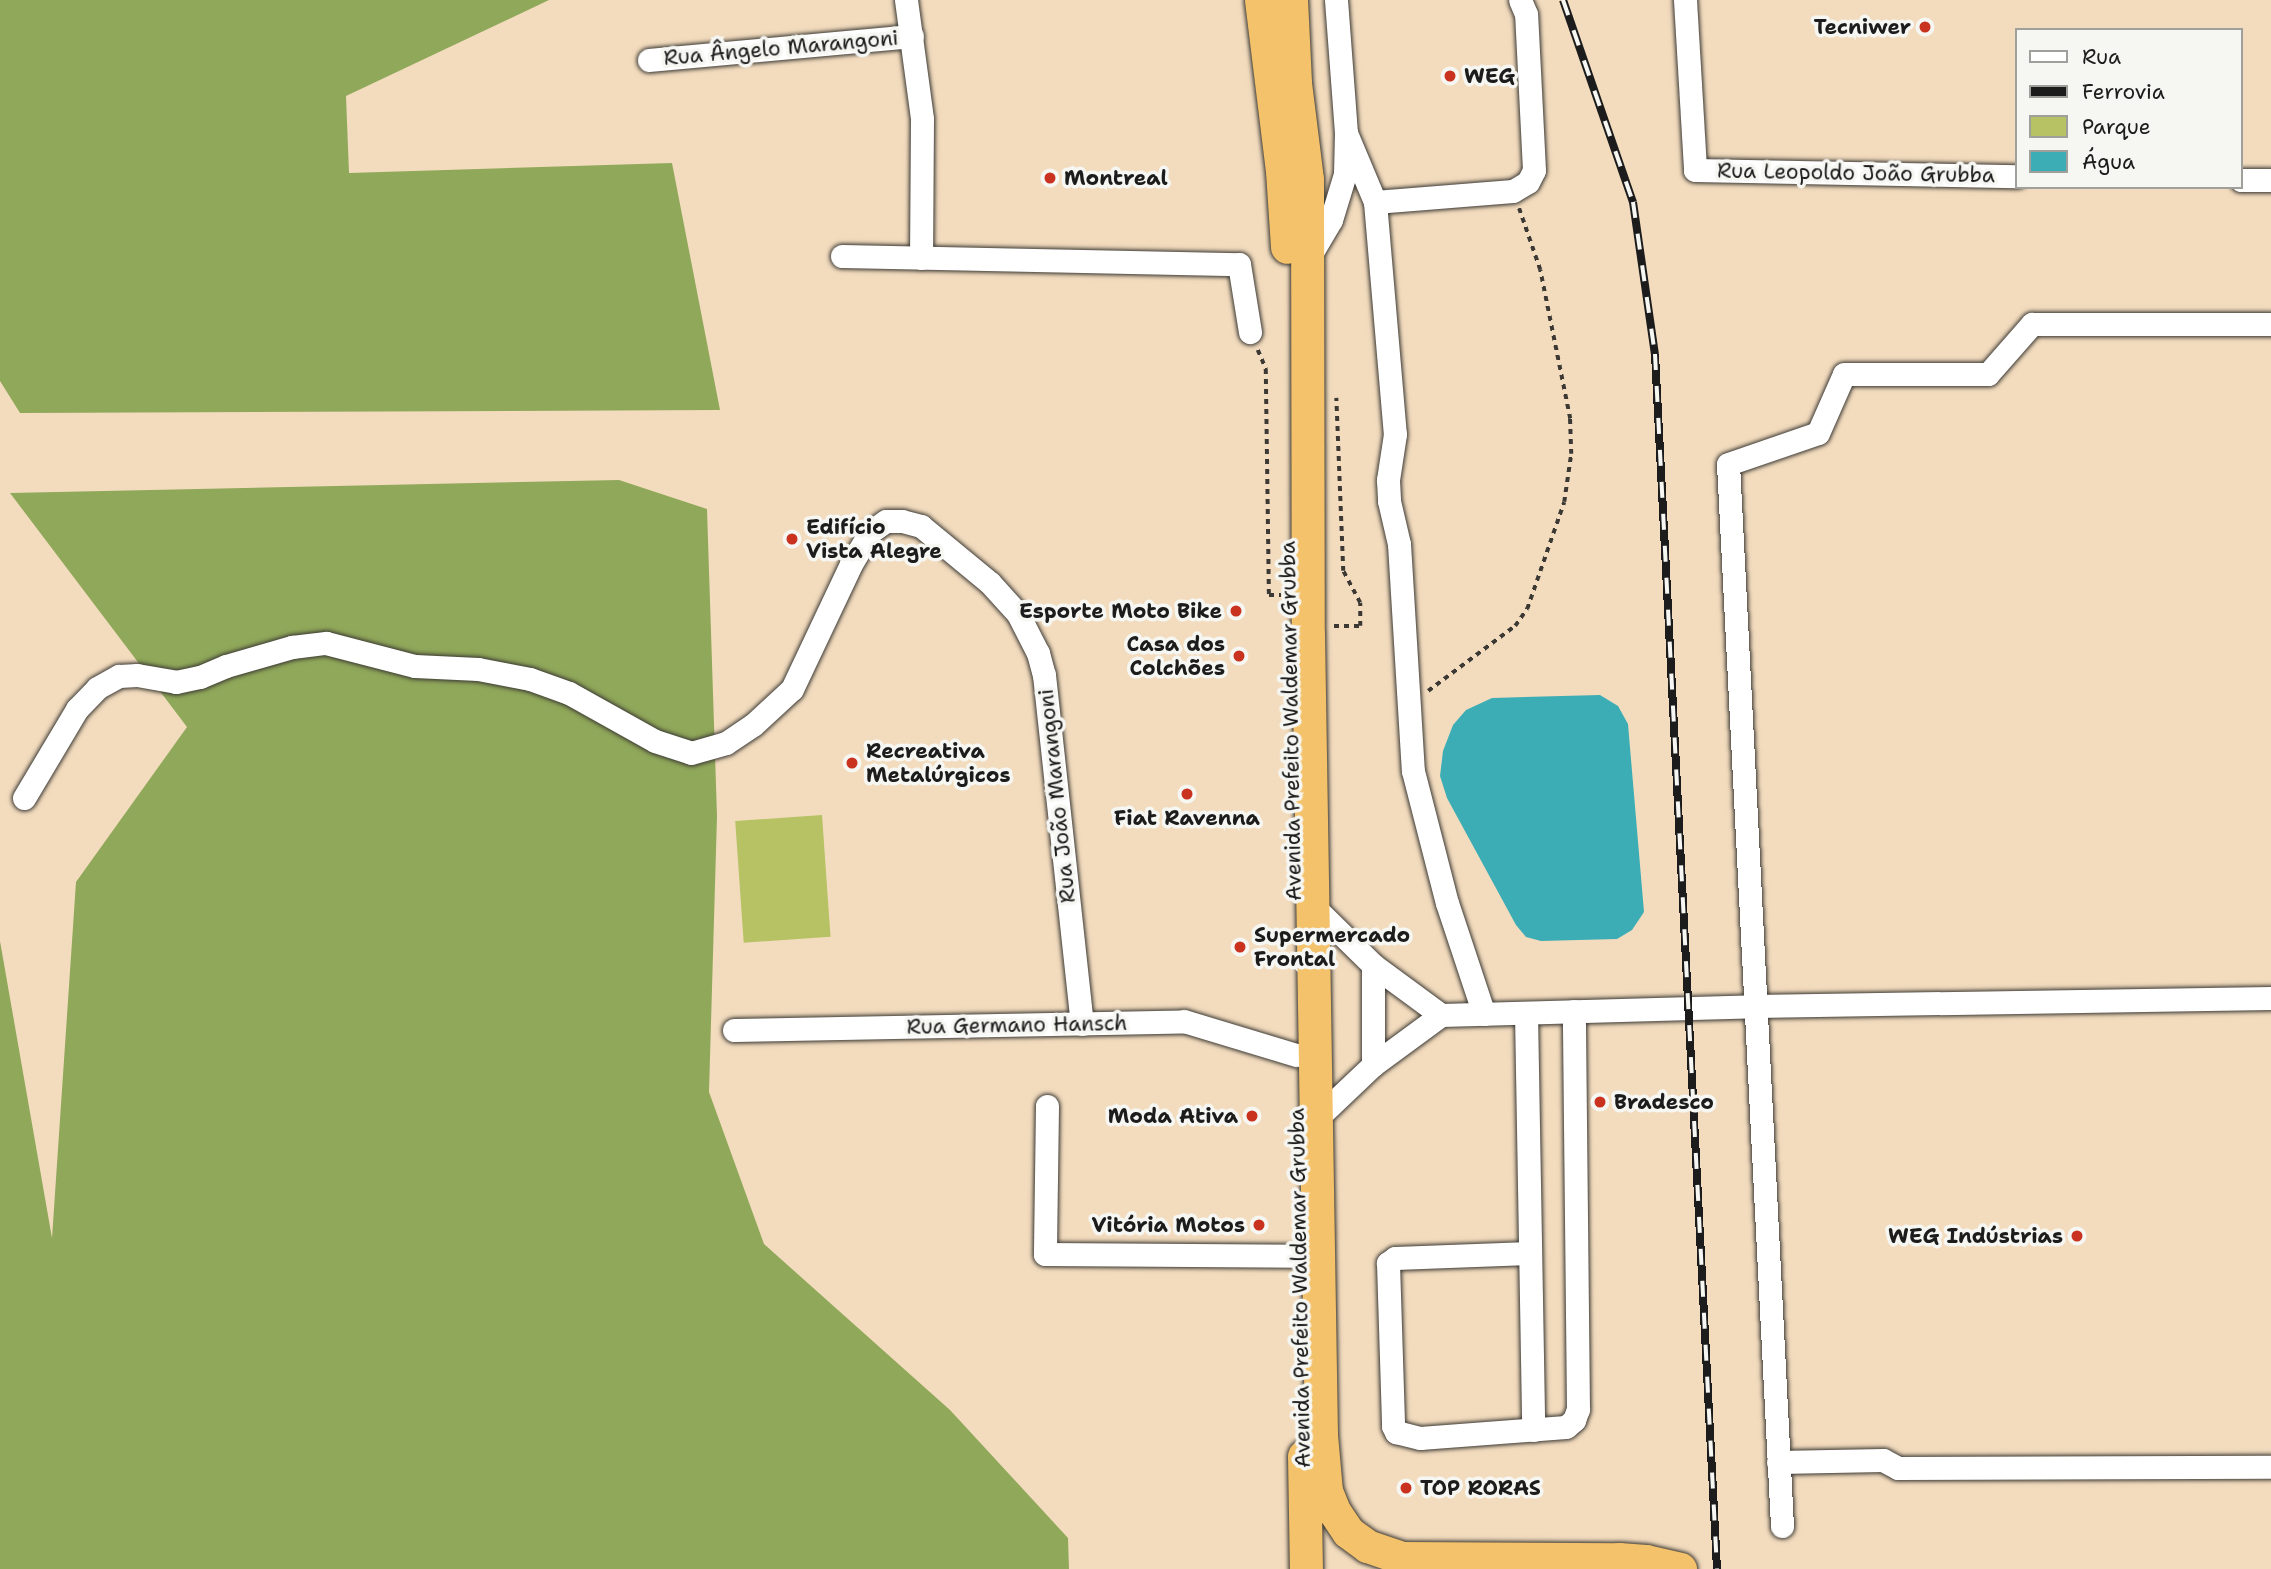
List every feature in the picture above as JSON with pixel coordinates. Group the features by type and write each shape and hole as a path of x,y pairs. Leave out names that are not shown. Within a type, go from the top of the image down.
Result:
{"highway":[{"name":"Avenida Prefeito Waldemar Grubba","path":"1261,0 1282,171 1292,378 1287,594 1306,1569"},
{"name":"Avenida Prefeito Waldemar Grubba","path":"1291,0 1295,83 1307,179 1308,627 1321,1435 1326,1491 1334,1511 1348,1532 1394,1563"},
{"path":"1394,1563 1619,1559 1646,1561 1679,1569"}],"street":[{"path":"906,0 923,156 921,258"},
{"path":"1308,259 1339,200 1345,174 1346,133 1336,0"},
{"path":"1375,202 1513,191 1528,182 1534,170 1525,14 1521,0"},
{"name":"Rua Leopoldo João Grubba","path":"1685,0 1695,170 2016,176"},
{"name":"Rua Ângelo Marangoni","path":"649,60 912,36"},
{"path":"1346,133 1375,202 1395,434 1388,480 1389,501 1399,544 1413,771 1447,903 1483,1014"},
{"path":"2243,180 2271,180"},
{"path":"842,256 1239,264 1250,332"},
{"path":"1782,1526 1728,464 1818,433 1844,374 1988,374 2032,324 2271,324"},
{"name":"Rua João Marangoni","path":"24,798 77,709 97,688 119,676 137,675 176,682 200,677 281,650 327,643 415,666 478,669 530,679 569,693 655,741 691,753 726,743 753,725 792,689 870,532 886,521 921,526 989,583 1018,614 1038,653 1044,675 1082,1024"},
{"path":"1312,905 1373,965 1441,1015"},
{"path":"1373,965 1373,1065"},
{"path":"1316,1119 1373,1065 1441,1015 1755,1006 2271,998"},
{"path":"1529,1254 1395,1258 1387,1270 1393,1426 1396,1432 1420,1438 1566,1427 1574,1420 1578,1409 1574,1011"},
{"path":"1526,1013 1533,1430"},
{"name":"Rua Germano Hansch","path":"734,1030 1184,1021 1296,1055"},
{"path":"1046,1106 1045,1254 1300,1256"},
{"path":"1778,1462 1883,1460 1898,1468 2271,1467"}],"path":[{"path":"1408,705 1515,626 1527,608 1564,502 1571,454 1570,419 1539,270 1513,191"},
{"path":"1266,369 1269,595 1287,594"},
{"path":"1308,627 1360,626 1360,603 1343,571 1336,394"}],"green space":[{"path":"0,0 549,0 346,96 349,173 672,163 720,410 20,413 0,381"},
{"path":"619,480 707,509 717,816 709,1092 764,1244 950,1410 1068,1538 1069,1569 0,1569 0,941 52,1238 76,882 187,727 10,493"},
{"path":"822,815 831,937 744,943 735,821"}],"water":[{"path":"1600,695 1618,706 1628,724 1644,912 1632,930 1617,939 1541,941 1526,937 1516,925 1447,798 1440,776 1443,751 1453,725 1466,710 1492,698"}],"railway":[{"path":"1563,0 1633,202 1655,354 1717,1569"}],"place":[{"name":"Tecniwer","path":"1925,27"},
{"name":"WEG","path":"1450,76"},
{"name":"Montreal","path":"1050,178"},
{"name":"Edifício Vista Alegre","path":"792,539"},
{"name":"Esporte Moto Bike","path":"1236,611"},
{"name":"Casa dos Colchões","path":"1239,656"},
{"name":"Recreativa Metalúrgicos","path":"852,763"},
{"name":"Fiat Ravenna","path":"1187,794"},
{"name":"Supermercado Frontal","path":"1240,947"},
{"name":"Bradesco","path":"1600,1102"},
{"name":"Moda Ativa","path":"1252,1116"},
{"name":"Vitória Motos","path":"1259,1225"},
{"name":"WEG Indústrias","path":"2077,1236"},
{"name":"TOP RORAS","path":"1406,1488"}]}
